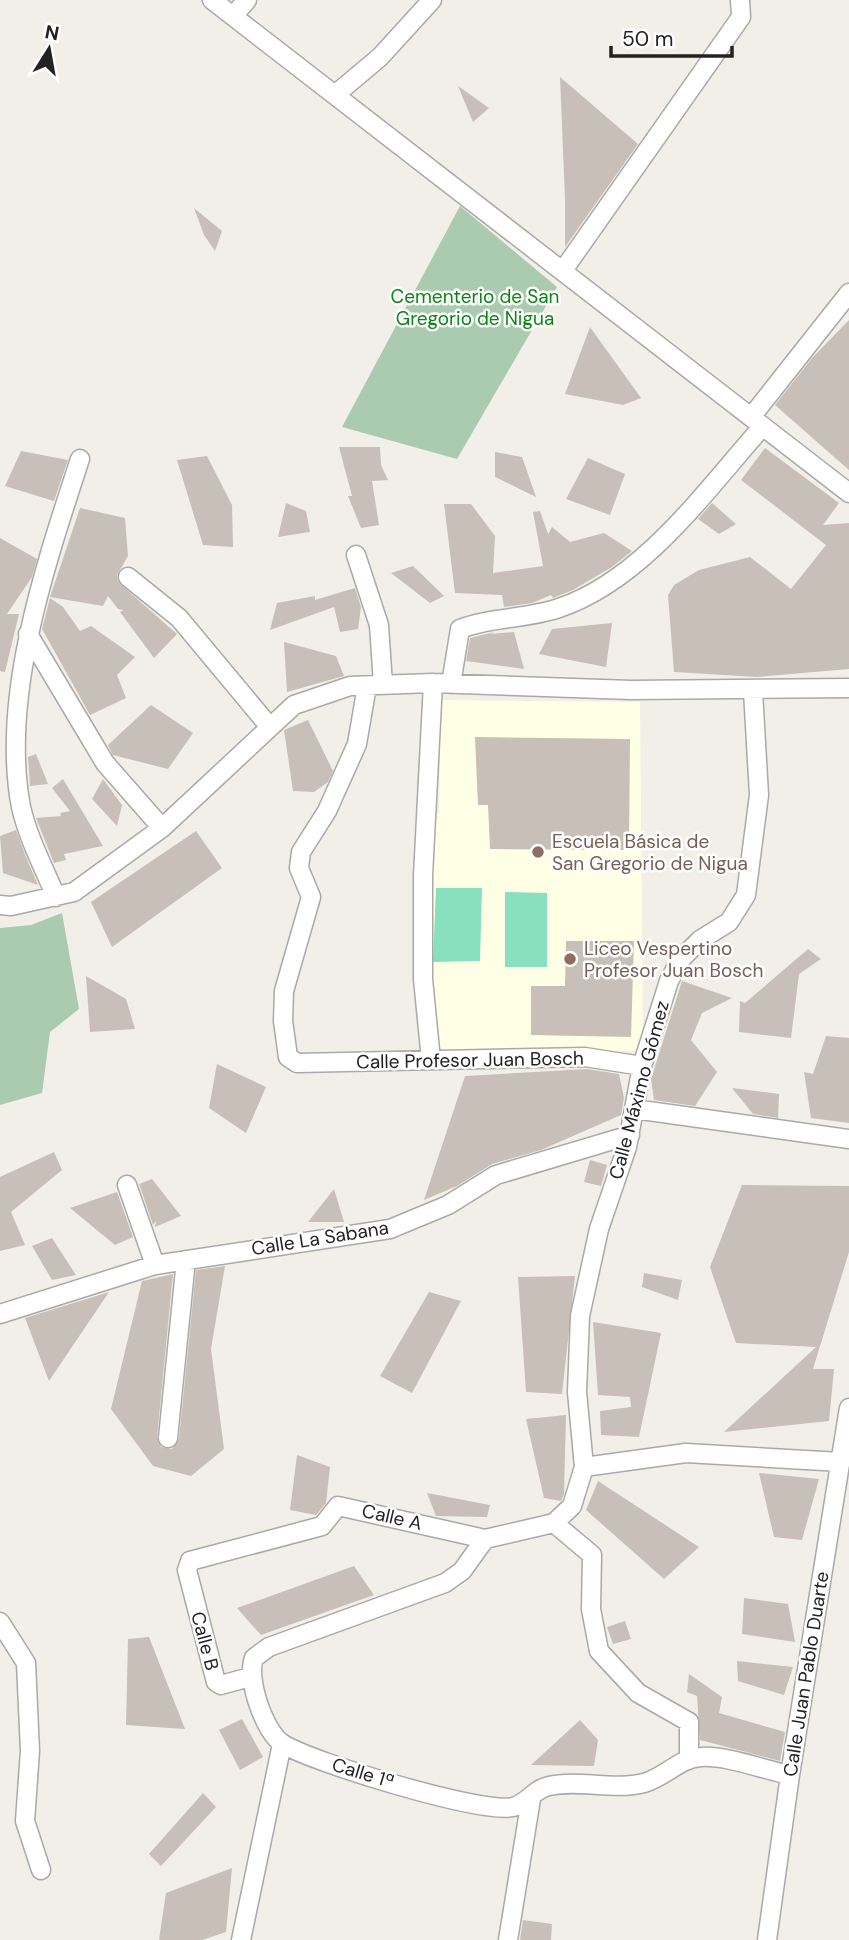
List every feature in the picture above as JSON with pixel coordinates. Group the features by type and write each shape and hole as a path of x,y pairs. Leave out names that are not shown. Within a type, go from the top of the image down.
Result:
{"street":[{"path":"212,0 564,269 849,493"},
{"path":"233,16 247,0"},
{"path":"336,94 380,57 432,0"},
{"path":"564,269 741,17 740,0"},
{"path":"431,1060 423,979 423,876 442,684 460,629 559,608 643,559 758,421 849,293"},
{"path":"56,897 22,809 13,740 19,672 28,634 80,459"},
{"path":"356,555 379,625 375,686"},
{"path":"128,577 179,618 268,726"},
{"path":"28,634 105,762 163,828"},
{"path":"0,905 74,892 163,828 268,726 294,705 350,686 442,684 752,691 849,688"},
{"name":"Calle Profesor Juan Bosch","path":"375,686 357,744 327,811 301,852 299,868 311,897 284,991 283,1021 288,1057 297,1063 585,1056 642,1066"},
{"name":"Calle Máximo Gómez","path":"554,1523 572,1506 584,1467 577,1392 580,1316 599,1228 630,1135 642,1066 669,981 680,960 700,940 729,922 747,895 759,795 752,691"},
{"path":"634,1109 849,1139"},
{"name":"Calle La Sabana","path":"0,1314 155,1265 390,1229 448,1205 496,1175 630,1135"},
{"path":"127,1185 155,1265"},
{"path":"168,1438 187,1260"},
{"name":"Calle Juan Pablo Duarte","path":"767,1940 790,1775 849,1408"},
{"path":"584,1467 686,1454 841,1462"},
{"name":"Calle A","path":"188,1565 190,1561 322,1526 327,1523 335,1509 343,1506 485,1539"},
{"path":"241,1940 282,1744 271,1733 250,1676 254,1658 269,1647 444,1583 462,1571 485,1539 554,1523 592,1555 591,1609 599,1651 638,1693 689,1722 689,1758 706,1756 790,1775"},
{"name":"Calle B","path":"188,1565 216,1682 221,1685 250,1676"},
{"path":"0,1622 26,1663 30,1751 25,1821 41,1870"},
{"name":"Calle 1ª","path":"282,1744 318,1759 456,1802 513,1807 531,1799 536,1791 550,1785 642,1783 665,1774 689,1758"},
{"path":"508,1940 531,1799"}],"shaded area":[{"name":"Escuela Básica de San Gregorio de Nigua","path":"441,700 640,702 643,1037 640,1051 446,1051 436,1045 430,970 433,823 439,812"}],"green space":[{"name":"Cementerio de San Gregorio de Nigua","path":"460,206 557,287 457,459 342,427"},
{"path":"436,888 482,888 480,961 433,962"},
{"path":"505,892 547,893 547,967 505,967"},
{"path":"62,913 79,1009 50,1032 42,1093 0,1105 0,928 31,925"}],"building":[{"path":"560,77 638,144 565,247 565,199"},
{"path":"458,86 489,108 473,122"},
{"path":"194,208 222,231 215,251 204,235"},
{"path":"849,320 849,470 775,405 812,358"},
{"path":"590,327 641,398 623,405 565,394"},
{"path":"339,447 380,447 381,465 388,480 372,481 379,525 361,528 348,496 352,496"},
{"path":"765,448 839,503 823,525 849,523 849,669 757,677 674,672 668,595 674,585 699,570 750,557 791,589 826,545 741,480"},
{"path":"21,451 68,460 54,501 5,486"},
{"path":"495,452 522,457 536,497 495,477"},
{"path":"207,456 232,505 233,547 203,545 177,460"},
{"path":"588,458 625,474 610,515 566,499"},
{"path":"286,503 306,511 310,532 278,537"},
{"path":"712,503 736,524 719,534 698,519"},
{"path":"444,504 471,504 495,536 493,573 543,566 533,512 540,511 548,534 552,527 570,542 604,533 632,551 612,567 573,590 553,598 551,595 532,603 504,607 502,595 455,593"},
{"path":"80,508 125,518 128,556 117,575 118,582 177,634 154,658 120,612 124,610 118,609 108,596 103,606 50,597"},
{"path":"0,538 37,559 32,577 7,614 19,614 5,672 0,671"},
{"path":"413,566 444,596 430,603 391,573"},
{"path":"355,588 361,607 358,629 340,632 334,607 270,630 277,603 315,596 315,600"},
{"path":"50,598 63,607 80,631 91,626 135,657 117,675 126,698 90,715 42,629"},
{"path":"612,623 606,667 539,654 552,629"},
{"path":"495,632 490,634 514,632 524,669 466,661 470,638"},
{"path":"284,642 336,656 344,676 287,692"},
{"path":"151,705 193,733 168,769 113,755 108,745"},
{"path":"308,720 333,771 328,782 314,792 293,791 284,730"},
{"path":"475,737 630,739 629,850 490,849 488,805 478,805"},
{"path":"36,754 48,784 30,786 28,757"},
{"path":"63,779 103,846 64,854 66,860 54,863 36,818 61,816 60,813 70,811 52,788"},
{"path":"103,779 122,805 117,826 92,799"},
{"path":"16,830 38,885 3,873 0,836"},
{"path":"196,831 222,868 112,947 91,902"},
{"path":"566,941 634,941 631,1037 531,1035 531,986 565,986"},
{"path":"808,949 821,959 799,974 791,1038 739,1032 740,1001 745,1003"},
{"path":"86,976 126,999 135,1029 90,1032"},
{"path":"682,981 732,998 702,1013 691,1040 717,1072 695,1106 654,1100 651,1079"},
{"path":"826,1036 849,1038 849,1123 811,1118 804,1072 813,1074"},
{"path":"217,1064 266,1087 246,1133 209,1108"},
{"path":"587,1069 619,1074 624,1098 621,1115 541,1150 492,1164 457,1186 424,1200 465,1076"},
{"path":"732,1088 779,1094 778,1118 753,1114"},
{"path":"54,1152 62,1170 11,1212 25,1245 0,1251 0,1177"},
{"path":"590,1160 607,1165 601,1186 584,1182"},
{"path":"152,1179 181,1216 155,1227 156,1221 153,1225 139,1184"},
{"path":"742,1185 849,1186 849,1252 813,1369 834,1369 829,1421 724,1432 816,1347 736,1343 710,1267"},
{"path":"334,1189 344,1222 308,1222"},
{"path":"117,1192 133,1237 115,1245 70,1208"},
{"path":"52,1238 76,1275 52,1280 32,1246"},
{"path":"225,1266 211,1349 224,1449 191,1476 153,1466 111,1409 142,1281 173,1274 157,1437 161,1447 172,1449 179,1439 196,1270"},
{"path":"644,1273 682,1280 678,1300 642,1287"},
{"path":"575,1276 562,1394 526,1392 518,1277"},
{"path":"109,1292 49,1381 25,1318"},
{"path":"429,1292 461,1301 412,1393 380,1376"},
{"path":"593,1322 661,1333 639,1437 601,1435 600,1411 631,1407 630,1397 598,1395"},
{"path":"566,1415 564,1494 561,1501 544,1498 526,1419"},
{"path":"297,1455 330,1467 326,1503 316,1515 290,1510"},
{"path":"759,1473 819,1479 802,1540 774,1537"},
{"path":"598,1481 699,1547 664,1579 586,1510"},
{"path":"427,1493 490,1505 487,1517 436,1516"},
{"path":"354,1566 374,1595 261,1635 237,1608"},
{"path":"744,1598 788,1604 795,1642 742,1634"},
{"path":"625,1621 631,1639 613,1644 607,1627"},
{"path":"149,1637 185,1729 126,1725 128,1639"},
{"path":"737,1661 793,1667 784,1695 738,1681"},
{"path":"689,1674 722,1697 719,1713 785,1732 780,1761 700,1740 697,1696 687,1692"},
{"path":"242,1719 263,1757 240,1770 219,1730"},
{"path":"580,1720 598,1740 594,1766 531,1765"},
{"path":"203,1793 216,1807 161,1866 149,1854"},
{"path":"232,1868 226,1932 202,1940 159,1940 166,1893"},
{"path":"523,1920 552,1924 551,1940 520,1940"}],"place":[{"name":"Escuela Básica de San Gregorio de Nigua","path":"538,852"},
{"name":"Liceo Vespertino Profesor Juan Bosch","path":"570,959"}]}
